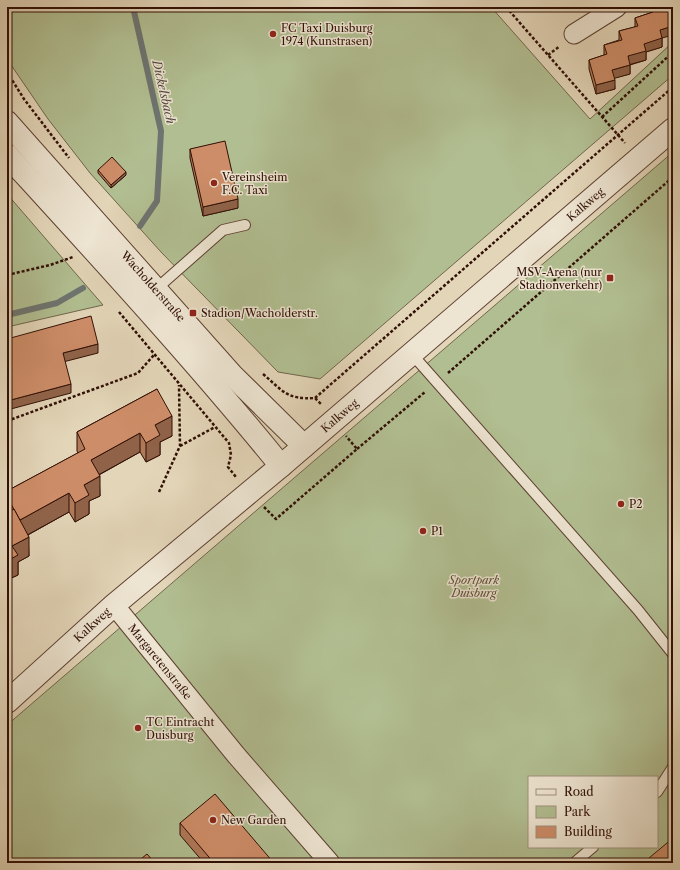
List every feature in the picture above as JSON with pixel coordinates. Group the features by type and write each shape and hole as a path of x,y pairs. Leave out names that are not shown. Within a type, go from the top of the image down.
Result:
{"street":[{"path":"574,34 616,7"},
{"name":"Wacholderstraße","path":"7,122 232,375 304,446"},
{"name":"Kalkweg","path":"7,702 114,606 250,493 411,353 673,130"},
{"name":"Wacholderstraße","path":"7,155 250,427 281,466"},
{"name":"Margaretenstraße","path":"114,606 236,755 330,863"}],"lane":[{"path":"155,290 223,230 245,225"},
{"path":"411,353 638,610 673,654"},
{"path":"658,790 673,767"},
{"path":"574,863 592,848"}],"path":[{"path":"506,7 639,159"},
{"path":"602,117 673,52"},
{"path":"315,398 673,87"},
{"path":"357,449 437,382 673,177"},
{"path":"68,251 78,263"},
{"path":"7,275 50,265 73,257"},
{"path":"117,310 229,443 231,454 228,467 250,493"},
{"path":"7,421 138,372 154,355"},
{"path":"159,492 180,446 179,385"},
{"path":"180,446 215,427"}],"green space":[{"path":"7,7 491,7 590,119 673,42 673,75 320,379 278,372 161,252 90,173 48,119 7,59"},
{"name":"Sportpark Duisburg","path":"673,152 673,863 7,863 7,725"},
{"path":"7,194 103,305 7,327"}],"building":[{"path":"651,7 672,7 673,26 660,30 662,38 644,44 646,51 628,56 630,65 612,70 615,80 596,85 589,60 607,54 604,45 622,40 619,31 638,26 635,18 653,12"},
{"name":"Vereinsheim F.C. Taxi","path":"225,141 238,199 203,207 190,149"},
{"path":"112,157 126,172 111,185 98,170"},
{"path":"91,316 98,344 63,353 71,384 7,401 7,339"},
{"path":"157,389 172,416 155,425 160,435 146,443 140,433 91,460 100,476 84,485 89,495 75,503 69,493 20,520 7,497 7,491 85,449 77,432"},
{"path":"14,509 29,537 12,546 18,555 7,561 7,513"},
{"name":"New Garden","path":"215,794 273,862 214,863 180,823"},
{"path":"673,838 673,863 643,863"},
{"path":"147,854 155,863 136,863"}],"waterway":[{"name":"Dickelsbach","path":"133,7 161,131 157,201 140,226"},
{"name":"Dickelsbach","path":"7,315 57,303 83,288"}],"place":[{"name":"FC Taxi Duisburg 1974 (Kunstrasen)","path":"273,34"},
{"name":"Vereinsheim F.C. Taxi","path":"214,183"},
{"name":"MSV-Arena (nur Stadionverkehr)","path":"610,278"},
{"name":"Stadion/Wacholderstr.","path":"193,313"},
{"name":"P2","path":"621,504"},
{"name":"P1","path":"423,531"},
{"name":"TC Eintracht Duisburg","path":"138,728"},
{"name":"New Garden","path":"213,820"}]}
